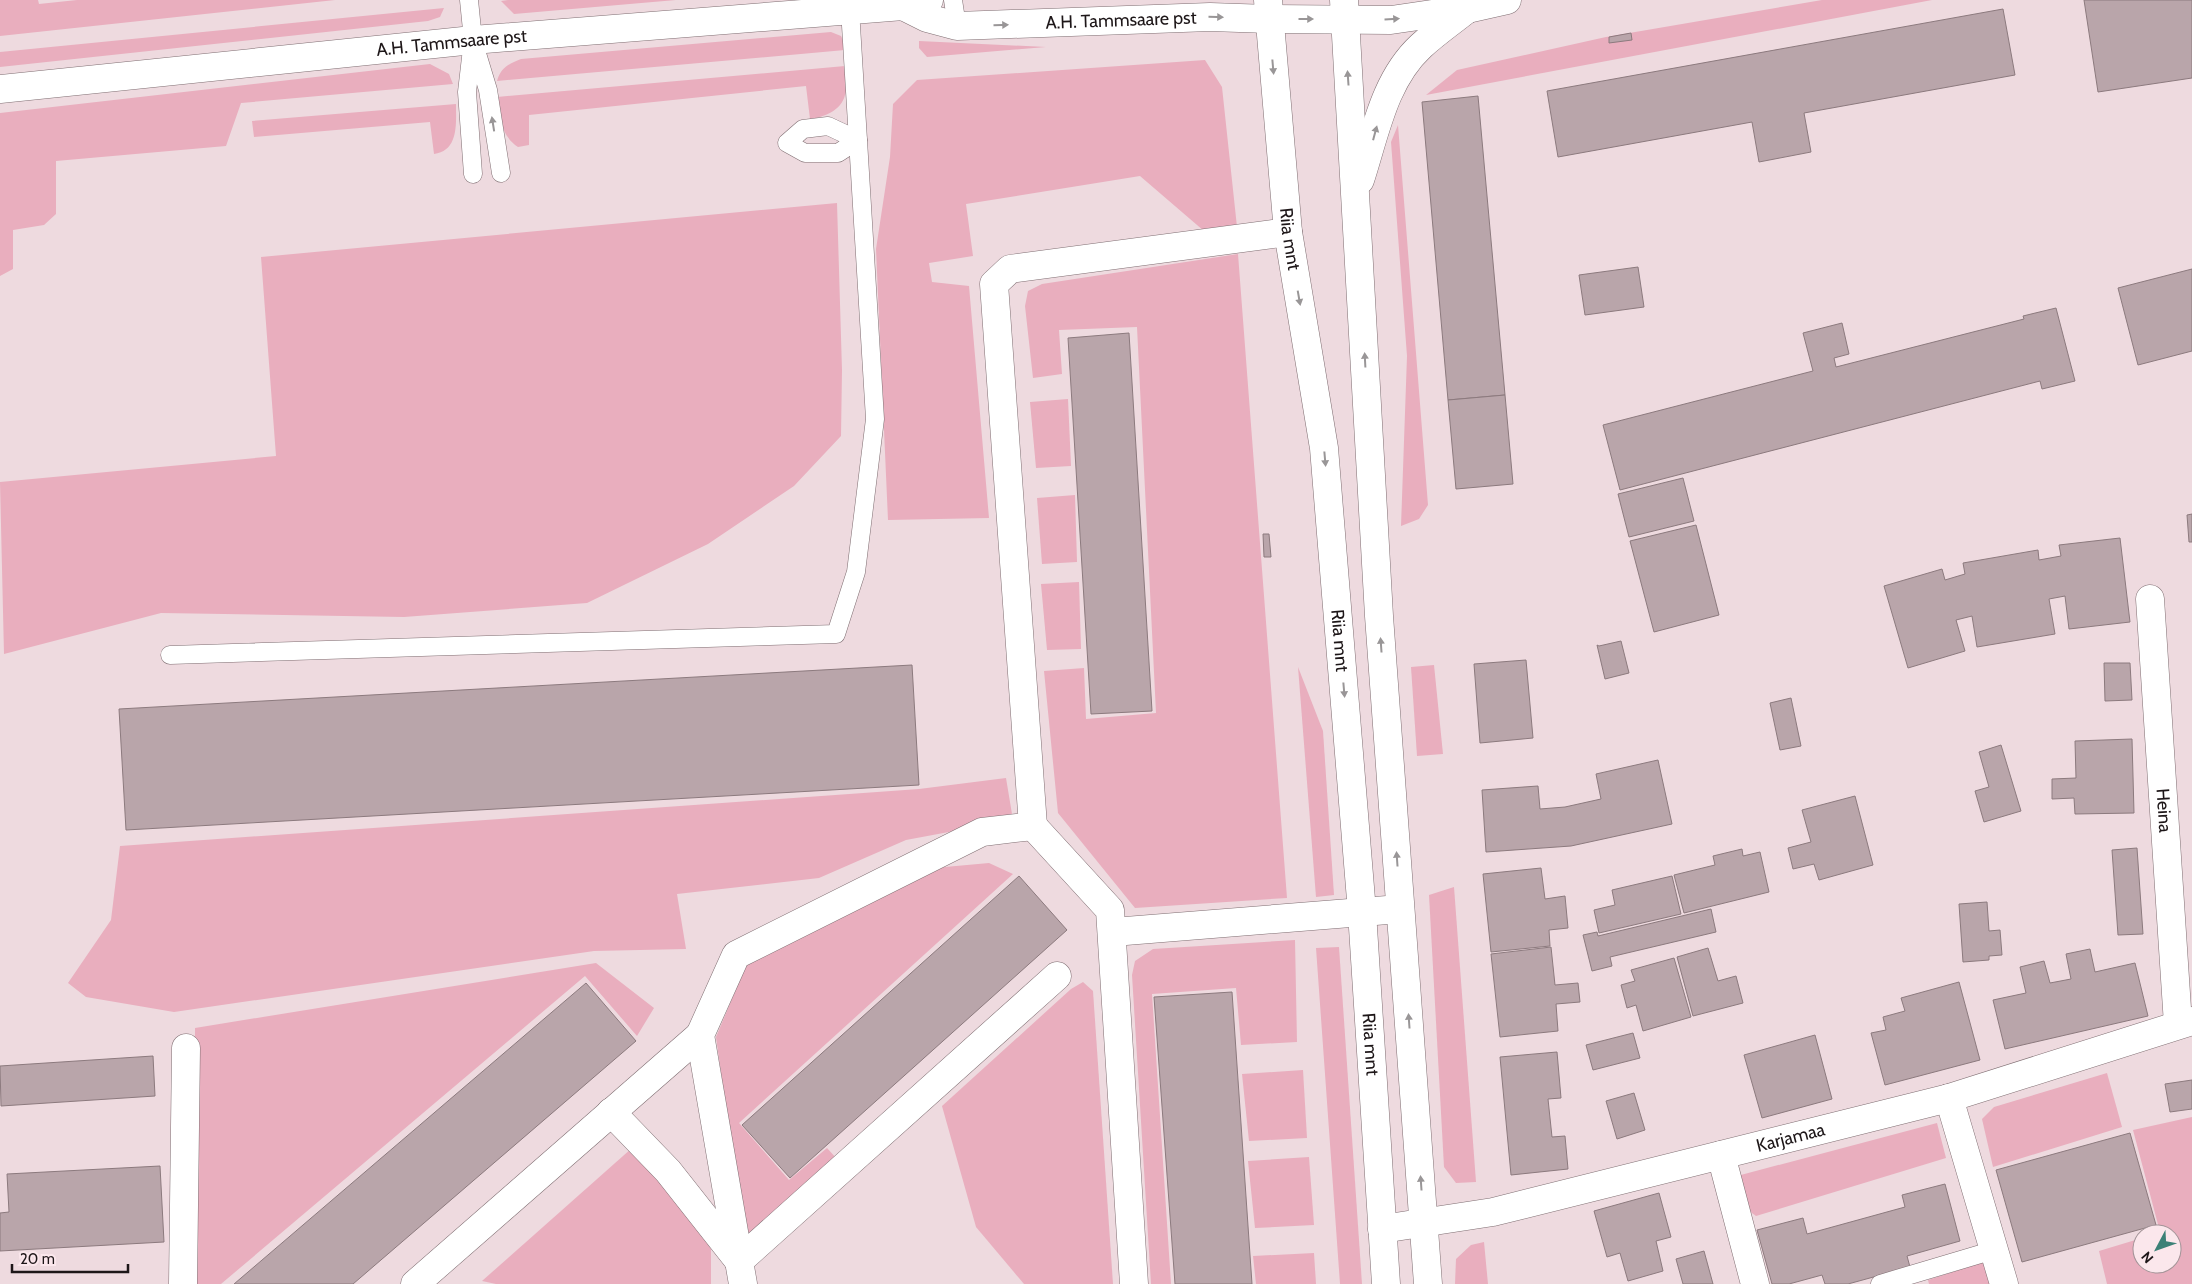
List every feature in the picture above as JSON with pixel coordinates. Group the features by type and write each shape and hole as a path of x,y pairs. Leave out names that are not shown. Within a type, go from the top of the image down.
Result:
{"street":[{"name":"A.H. Tammsaare pst","path":"0,89 473,40 916,3 927,18 957,26 1210,17 1268,9 1344,9 1391,20 1467,9 1507,0"},
{"name":"Riia mnt","path":"1268,9 1288,232 1324,448 1362,912 1386,1284"},
{"path":"1344,9 1379,616 1428,1284"},
{"path":"1355,196 1379,115 1400,72 1420,47 1467,9"},
{"path":"1134,1284 1110,910 1033,826 994,284 1010,269 1288,232"},
{"name":"Heina","path":"2150,599 2185,1023"},
{"path":"415,1284 700,1035 736,955 982,832 1033,826"},
{"path":"1112,932 1400,909"},
{"path":"741,1273 1057,976"},
{"name":"Karjamaa","path":"1382,1229 1493,1212 1949,1098 2185,1023"},
{"path":"700,1035 741,1273"},
{"path":"183,1284 186,1048"},
{"path":"1949,1098 2004,1284"},
{"path":"612,1112 668,1171 741,1273"},
{"path":"1721,1155 1755,1284"}],"lane":[{"path":"470,0 473,40 466,92 473,174"},
{"path":"953,0 957,26"},
{"path":"170,655 836,634 856,572 875,419 850,9"},
{"path":"473,40 488,90 501,173"},
{"path":"1880,1284 1994,1250"}],"shaded area":[{"path":"0,0 38,0 39,4 77,0 335,0 0,36"},
{"path":"676,0 514,14 501,1"},
{"path":"1822,0 1932,0 1426,95 1457,70 1606,37"},
{"path":"444,8 440,17 428,21 0,67 0,52"},
{"path":"831,32 841,36 845,50 497,81 501,72 506,67 521,59"},
{"path":"919,41 1046,47 927,57 919,48"},
{"path":"1205,60 1222,87 1237,227 1204,231 1140,176 966,204 973,256 929,263 932,282 969,286 989,518 888,520 876,249 890,157 893,104 917,80"},
{"path":"430,64 449,74 453,84 241,103 226,146 56,161 56,214 44,225 13,230 13,269 0,276 0,113"},
{"path":"845,66 846,88 843,101 836,109 826,115 815,118 810,119 806,86 529,115 529,145 518,147 504,131 497,97"},
{"path":"456,104 456,127 452,142 442,152 434,154 430,122 254,137 252,121"},
{"path":"1398,125 1428,505 1419,519 1401,526 1407,356 1391,142"},
{"path":"837,203 842,370 841,436 794,486 708,544 587,603 404,617 161,613 4,654 0,482 276,456 261,257"},
{"path":"1238,254 1287,898 1135,908 1058,813 1044,671 1084,668 1086,719 1156,713 1137,327 1059,330 1062,374 1033,378 1025,306 1028,291 1042,284"},
{"path":"1068,399 1071,466 1036,468 1030,402"},
{"path":"1075,495 1077,562 1042,564 1037,498"},
{"path":"1079,582 1081,649 1047,650 1041,584"},
{"path":"1434,665 1443,754 1417,756 1411,667"},
{"path":"1298,667 1323,731 1334,895 1316,897"},
{"path":"1006,778 1013,820 906,840 819,878 677,894 686,949 594,951 174,1012 86,997 68,983 111,920 120,846 919,789"},
{"path":"989,863 1013,874 739,1123 789,1180 827,1148 837,1159 747,1237 742,1225 716,1037 747,963 923,869"},
{"path":"1454,887 1476,1182 1456,1183 1444,1167 1429,895"},
{"path":"1295,940 1297,1042 1241,1045 1236,988 1152,994 1171,1284 1151,1284 1132,975 1135,961 1153,949"},
{"path":"1339,947 1362,1284 1340,1284 1316,948"},
{"path":"596,963 654,1008 637,1036 585,976 221,1284 194,1284 195,1028"},
{"path":"1083,982 1093,991 1113,1284 1024,1284 976,1227 942,1106 1071,989"},
{"path":"1303,1070 1307,1138 1249,1141 1242,1074"},
{"path":"2107,1073 2122,1127 1993,1167 1982,1119 1994,1107"},
{"path":"2192,1117 2192,1284 2107,1284 2099,1251 2132,1241 2132,1274 2182,1274 2182,1224 2158,1224 2133,1130"},
{"path":"1937,1123 1946,1158 1756,1216 1748,1210 1737,1176"},
{"path":"632,1148 685,1207 711,1249 711,1284 496,1284 482,1281"},
{"path":"1309,1157 1314,1225 1255,1228 1248,1161"},
{"path":"1484,1242 1488,1284 1455,1284 1456,1259 1471,1245"},
{"path":"1314,1253 1316,1284 1256,1284 1253,1256"},
{"path":"1986,1261 1992,1284 1929,1284 1928,1280"}],"building":[{"path":"2084,0 2192,0 2192,78 2098,92"},
{"path":"2003,9 2015,75 1804,113 1811,152 1759,162 1752,122 1558,157 1547,91"},
{"path":"1631,33 1632,40 1609,43 1609,37"},
{"path":"1478,96 1505,395 1448,400 1422,102"},
{"path":"1638,267 1644,307 1585,315 1579,275"},
{"path":"2192,269 2192,351 2138,365 2118,288"},
{"path":"2056,308 2075,381 2042,389 2040,381 1620,490 1603,425 1813,371 1803,333 1842,323 1849,354 1834,358 1836,367 2024,319 2023,316"},
{"path":"1129,333 1152,711 1091,714 1068,338"},
{"path":"1505,395 1513,484 1456,489 1448,400"},
{"path":"1683,478 1694,521 1629,537 1618,494"},
{"path":"2192,514 2192,542 2189,542 2187,515"},
{"path":"1696,525 1719,615 1654,632 1630,541"},
{"path":"1263,534 1269,534 1271,557 1264,557"},
{"path":"2120,538 2130,622 2069,629 2065,596 2049,599 2055,634 1977,647 1972,616 1956,620 1965,651 1908,668 1884,586 1942,569 1945,580 1965,574 1963,563 2038,550 2039,560 2061,556 2059,545"},
{"path":"1621,641 1629,673 1605,679 1597,645"},
{"path":"1526,660 1533,738 1480,743 1474,664"},
{"path":"2104,663 2130,663 2132,700 2105,701"},
{"path":"912,665 919,785 126,830 119,709"},
{"path":"1791,698 1801,746 1780,750 1770,703"},
{"path":"2132,739 2134,813 2075,814 2074,798 2052,799 2052,779 2076,778 2075,741"},
{"path":"2001,745 2021,811 1984,822 1975,791 1989,787 1979,752"},
{"path":"1658,760 1672,824 1571,846 1486,852 1482,790 1538,786 1540,809 1565,807 1601,799 1596,774"},
{"path":"1855,796 1873,865 1819,880 1814,864 1793,869 1788,848 1811,842 1802,810"},
{"path":"2137,848 2143,934 2118,935 2112,850"},
{"path":"1742,849 1743,856 1760,852 1769,892 1684,913 1674,875 1715,865 1713,856"},
{"path":"1541,868 1545,899 1565,896 1568,928 1549,930 1550,946 1491,952 1483,874"},
{"path":"1019,876 1067,930 790,1178 742,1125"},
{"path":"1672,876 1681,914 1599,933 1594,910 1615,905 1612,890"},
{"path":"1987,902 1989,931 2000,930 2002,955 1989,956 1989,960 1963,962 1959,904"},
{"path":"1711,909 1716,932 1610,957 1612,966 1592,971 1583,935 1597,932 1598,936"},
{"path":"1551,947 1555,985 1578,983 1580,1002 1556,1004 1558,1031 1500,1037 1491,954"},
{"path":"1708,948 1718,981 1736,976 1743,1003 1693,1016 1677,957"},
{"path":"2090,949 2095,972 2135,963 2148,1016 2005,1049 1993,1000 2026,993 2020,967 2044,961 2050,983 2071,979 2066,954"},
{"path":"1674,958 1691,1017 1643,1031 1636,1005 1627,1008 1621,985 1635,981 1631,970"},
{"path":"1959,982 1980,1060 1885,1085 1871,1033 1886,1030 1883,1017 1905,1011 1901,998"},
{"path":"586,983 636,1041 353,1284 234,1284"},
{"path":"1232,992 1252,1284 1175,1284 1154,997"},
{"path":"1633,1033 1640,1058 1593,1070 1586,1045"},
{"path":"1815,1035 1832,1099 1762,1118 1744,1055"},
{"path":"1557,1052 1561,1098 1548,1099 1552,1137 1565,1136 1568,1169 1511,1175 1500,1057"},
{"path":"153,1056 155,1096 1,1106 0,1066"},
{"path":"2192,1080 2192,1109 2170,1112 2165,1084"},
{"path":"1634,1093 1645,1130 1617,1139 1606,1101"},
{"path":"2130,1133 2156,1224 2132,1224 2132,1232 2022,1262 1996,1170"},
{"path":"160,1166 164,1242 0,1251 0,1213 9,1212 7,1174"},
{"path":"1945,1184 1960,1241 1907,1256 1910,1267 1848,1284 1825,1284 1822,1275 1789,1284 1772,1284 1757,1230 1803,1218 1807,1234 1905,1207 1902,1195"},
{"path":"1659,1193 1671,1237 1656,1241 1663,1271 1628,1281 1620,1253 1607,1257 1594,1211"},
{"path":"1704,1251 1713,1284 1683,1284 1676,1259"}]}
